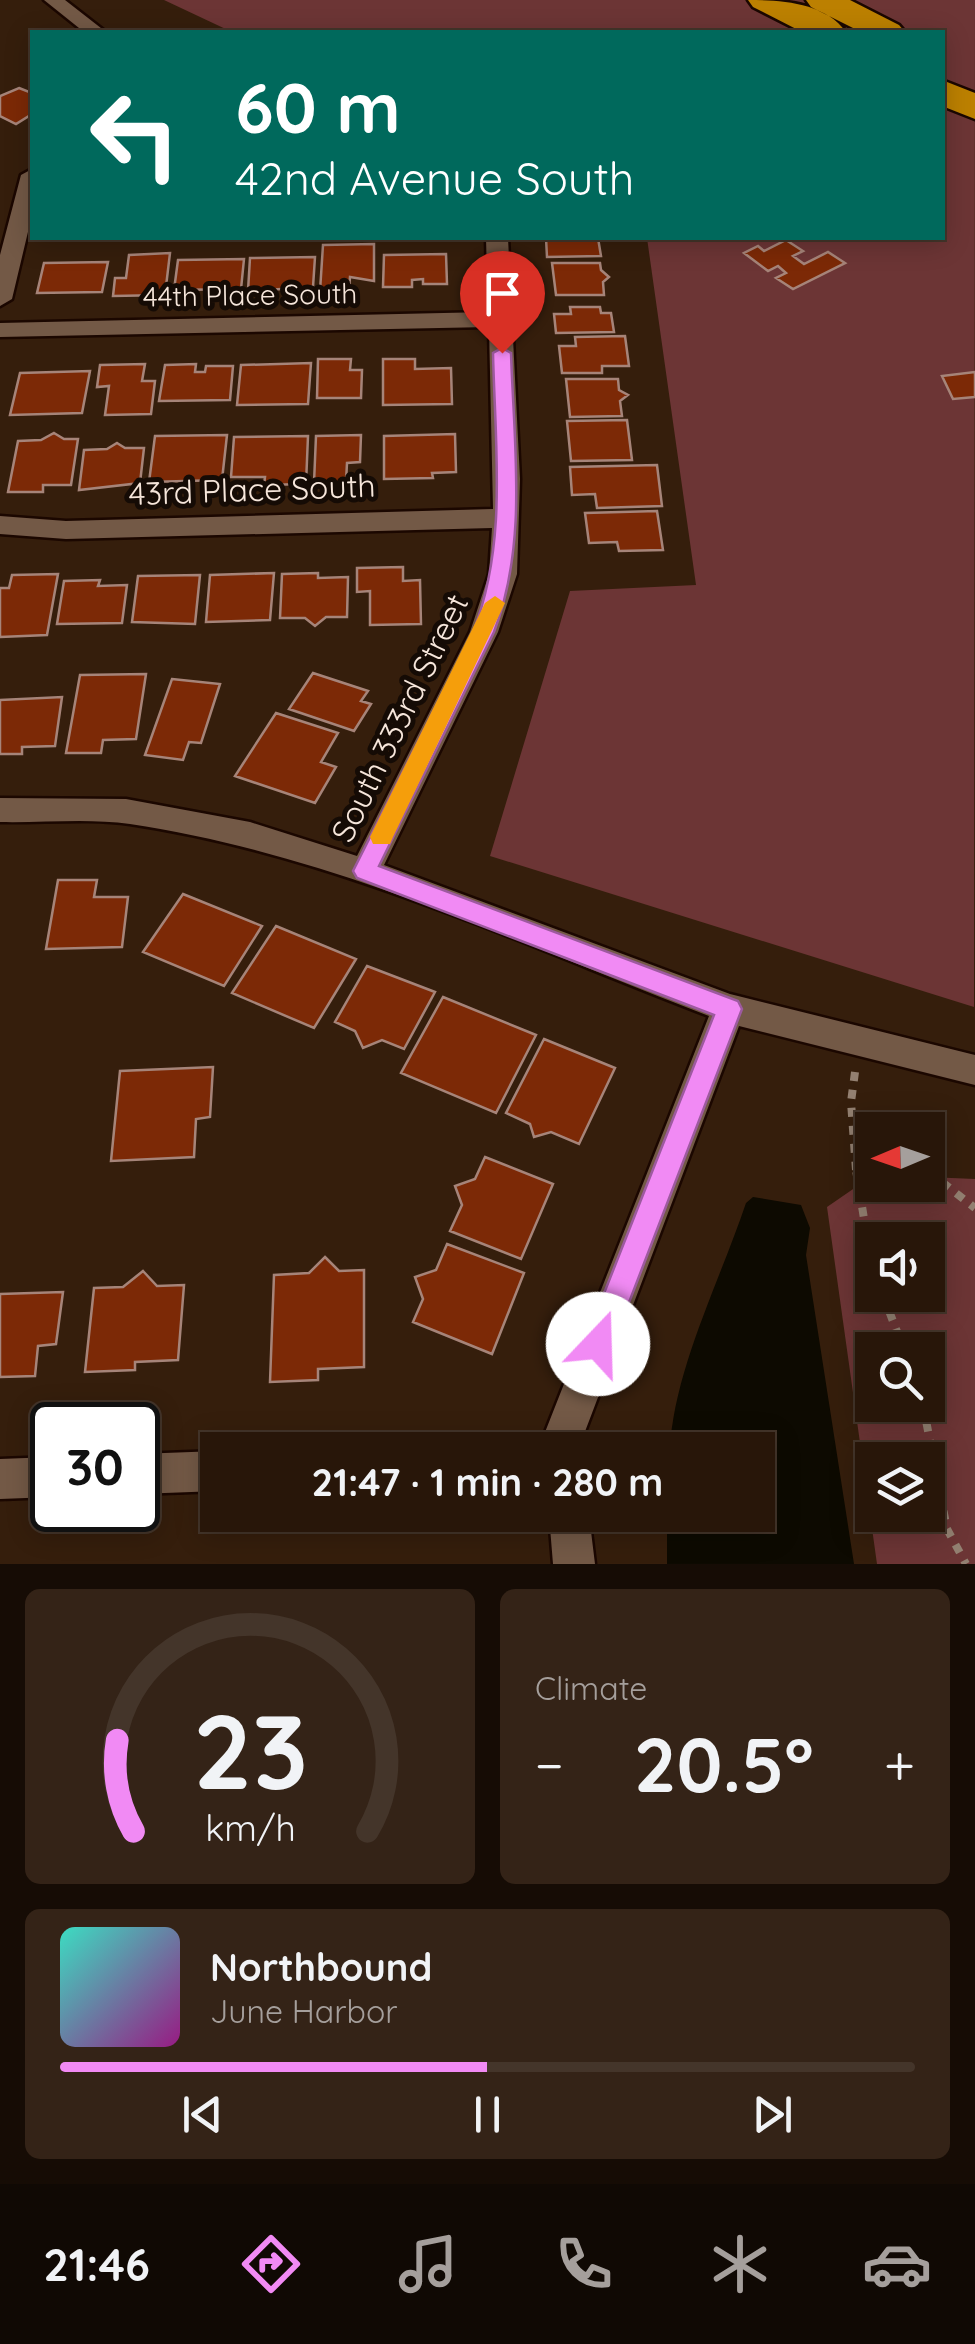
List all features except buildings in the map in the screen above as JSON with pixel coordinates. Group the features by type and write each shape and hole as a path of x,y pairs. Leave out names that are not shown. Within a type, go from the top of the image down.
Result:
{"highway":[{"path":"765,0 824,30"},
{"path":"823,0 884,30"},
{"path":"945,62 975,77"},
{"path":"945,93 975,108"}],"street":[{"path":"54,0 93,30"},
{"path":"0,299 30,183"},
{"name":"South 333rd Street","path":"365,871 488,622 503,574 507,518 496,240"},
{"name":"44th Place South","path":"0,330 501,319"},
{"name":"43rd Place South","path":"0,525 66,530 507,518"},
{"path":"0,810 89,809 164,816 250,835 365,871 729,1009 975,1070"},
{"path":"565,1432 729,1009"},
{"path":"160,1473 200,1472"},
{"path":"0,1478 30,1477"},
{"path":"570,1532 574,1564"}],"path":[{"path":"855,1156 851,1102 860,1043"},
{"path":"945,1184 975,1208"},
{"path":"926,1422 947,1528 966,1564"}],"shaded area":[{"path":"164,0 975,0 974,1007 490,856 570,591 696,585 647,240 945,240 945,30 228,30"},
{"path":"945,1178 975,1179 975,1564 877,1564 873,1532 945,1532 945,1442 860,1442 857,1422 945,1422 945,1332 855,1332 855,1407 827,1207 855,1188 855,1202 945,1202"},
{"path":"753,1197 801,1205 810,1228 806,1255 854,1564 667,1564 667,1532 775,1532 775,1432 672,1432 689,1357 746,1203"}],"slow traffic":[{"path":"382,837 495,603"}],"route":[{"path":"502,353 507,533 499,592 484,632 365,871 729,1009 598,1344"}]}
